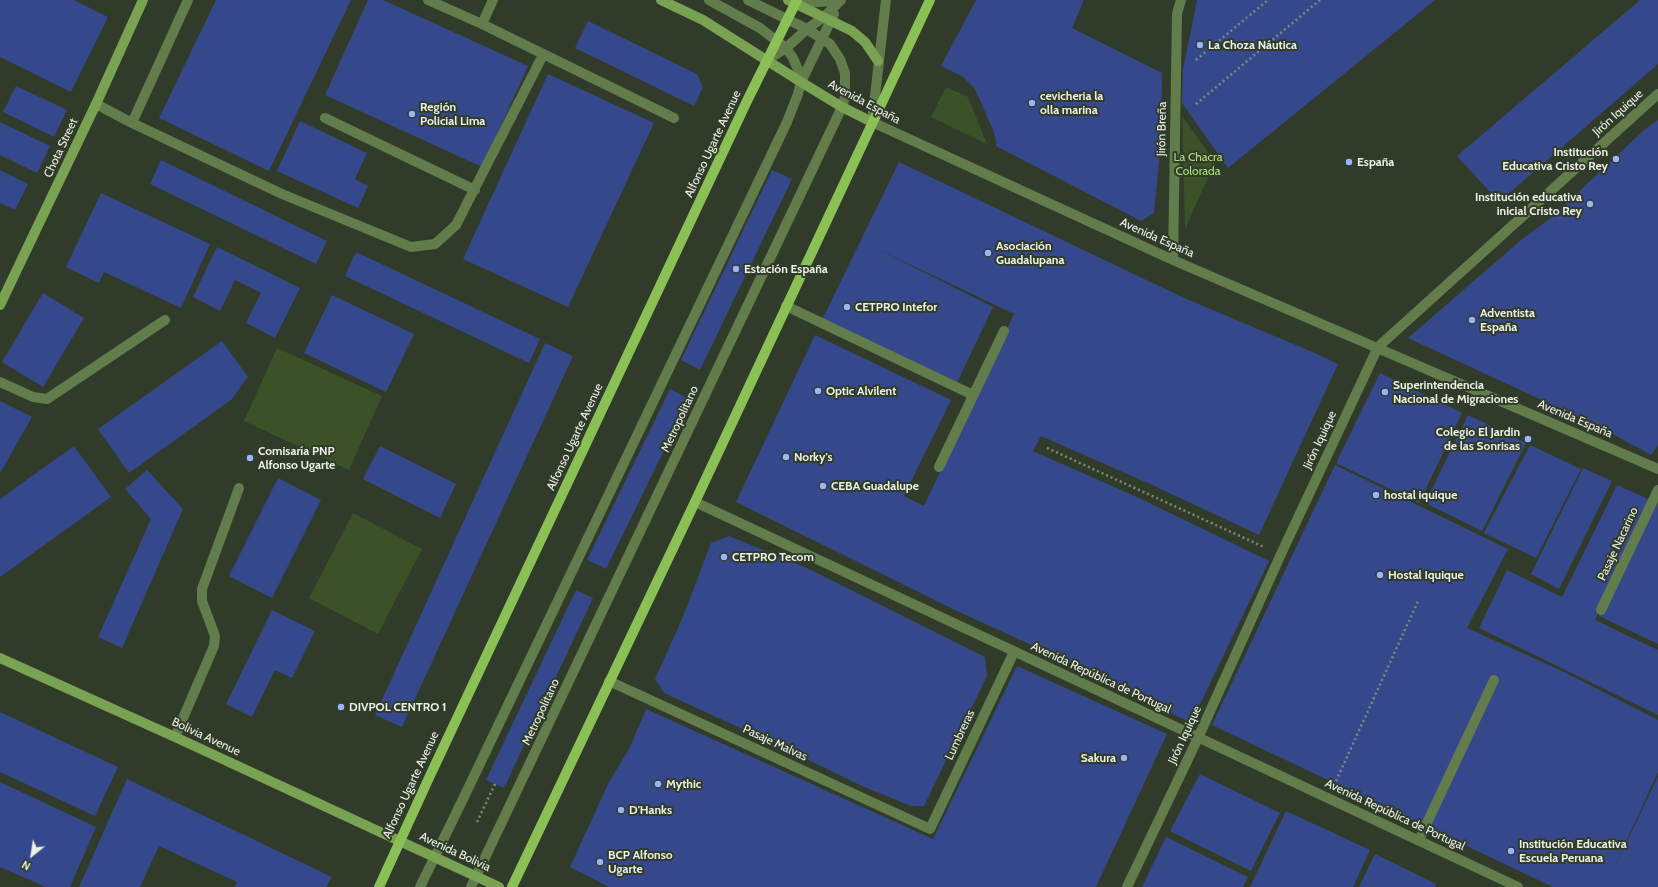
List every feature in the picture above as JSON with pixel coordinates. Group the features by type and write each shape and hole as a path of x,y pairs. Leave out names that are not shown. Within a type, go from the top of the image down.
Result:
{"main road":[{"path":"512,887 695,502 930,0"},
{"name":"Alfonso Ugarte Avenue","path":"379,887 776,40 788,19 793,1"}],"street":[{"name":"Chota Street","path":"0,305 96,104 143,0"},
{"path":"132,123 188,0"},
{"path":"428,0 482,24 674,118"},
{"path":"482,24 493,0"},
{"name":"Avenida España","path":"661,0 703,20 842,107 872,122 1173,260 1378,347 1658,469"},
{"path":"709,0 760,28 786,48 793,58 799,72 801,82"},
{"name":"Metropolitano","path":"471,887 842,107 845,97 845,73 840,59 830,44 807,29 748,0"},
{"path":"793,1 841,0"},
{"path":"420,887 787,122 801,82 822,38 827,19 841,0"},
{"path":"872,122 886,0"},
{"name":"Jirón Breña","path":"1173,260 1177,14 1181,0"},
{"path":"793,1 852,31 865,42 878,61"},
{"path":"767,60 786,48 807,29 827,19"},
{"path":"96,104 132,123 282,194 411,247 435,244 456,225 543,55"},
{"name":"Jirón Iquique","path":"1127,887 1198,738 1281,554 1378,347 1658,94"},
{"path":"325,118 475,190"},
{"path":"786,306 973,395"},
{"path":"0,382 33,397 47,399 166,320"},
{"path":"939,467 1004,331"},
{"path":"175,737 214,646 215,636 202,600 202,589 239,488"},
{"name":"Pasaje Nacarino","path":"1601,610 1658,490"},
{"name":"Avenida República de Portugal","path":"695,502 1518,887"},
{"name":"Lumbreras","path":"930,829 1014,652"},
{"name":"Bolivia Avenue","path":"0,658 400,841"},
{"path":"1419,840 1494,680"},
{"name":"Pasaje Malvas","path":"609,681 930,829"},
{"name":"Avenida Bolivia","path":"400,841 499,887"}],"path":[{"path":"1176,77 1268,0"},
{"path":"1175,121 1320,0"},
{"path":"1047,448 1281,554"},
{"path":"1328,798 1419,599"},
{"path":"477,822 495,784"}],"green space":[{"path":"946,87 968,97 987,144 931,117"},
{"name":"La Chacra Colorada","path":"1182,116 1215,162 1185,229"},
{"path":"277,348 382,396 349,470 244,421"},
{"path":"353,513 422,549 378,634 309,598"}],"building":[{"path":"0,0 74,0 108,17 71,92 0,57"},
{"path":"216,0 351,0 269,171 159,118"},
{"path":"368,0 383,0 528,66 482,167 325,95"},
{"path":"976,0 1084,0 1072,28 1162,73 1161,142 1154,213 1141,221 996,146 993,130 975,89 962,76 941,66"},
{"path":"1197,0 1435,0 1228,168 1182,103 1183,69"},
{"path":"1640,0 1658,0 1658,64 1499,202 1457,156"},
{"path":"588,21 697,74 703,87 694,106 575,48"},
{"path":"548,74 654,123 568,307 463,259"},
{"path":"16,86 67,110 54,137 3,112"},
{"path":"1658,120 1658,445 1651,455 1598,426 1408,338 1521,240 1551,218 1644,130"},
{"path":"300,121 367,153 355,179 368,186 358,208 277,171"},
{"path":"0,122 50,146 37,173 0,155"},
{"path":"161,160 327,241 316,264 150,184"},
{"path":"899,162 1182,297 1338,364 1259,535 1150,484 1041,436 1033,451 1139,498 1269,561 1191,723 1038,648 957,611 736,502 815,335 951,400 904,496 924,506 1014,314 1029,321 873,247 993,307 954,389 820,324"},
{"path":"0,170 28,184 15,210 0,203"},
{"name":"Estación España","path":"772,170 792,179 700,370 681,360"},
{"path":"101,193 210,244 181,308 104,272 99,283 66,267"},
{"path":"217,247 300,288 275,338 246,323 261,293 235,280 220,311 193,297"},
{"path":"356,252 540,339 529,363 345,276"},
{"path":"43,293 84,318 43,387 2,362"},
{"path":"332,295 414,334 386,392 304,353"},
{"path":"222,341 248,377 231,400 129,473 98,429"},
{"path":"545,343 573,356 402,727 375,715"},
{"path":"1380,373 1462,413 1419,503 1336,463"},
{"path":"670,389 689,399 606,569 587,560"},
{"path":"0,401 32,417 0,473"},
{"path":"1468,415 1526,443 1482,531 1425,503"},
{"path":"1530,445 1581,469 1536,558 1484,533"},
{"path":"74,446 111,497 0,577 0,499"},
{"path":"380,446 456,484 440,518 363,479"},
{"path":"1335,465 1508,549 1467,628 1562,671 1658,720 1658,772 1612,872 1658,777 1658,887 1553,887 1212,725"},
{"path":"1583,468 1612,481 1559,589 1531,574"},
{"path":"147,470 183,509 122,648 98,637 151,519 125,489"},
{"path":"278,478 321,500 272,598 229,576"},
{"path":"1617,485 1650,500 1595,620 1658,650 1658,715 1479,628 1507,570 1562,597"},
{"path":"1654,502 1658,504 1658,644 1599,616"},
{"path":"729,536 809,569 985,657 987,676 924,806 911,806 862,786 664,693 655,679 682,619 711,543"},
{"path":"576,590 593,598 504,788 486,780"},
{"path":"272,610 315,631 292,678 275,670 252,717 226,704"},
{"path":"1017,666 1167,734 1096,887 609,887 570,867 609,782 629,749 646,709 933,839"},
{"path":"0,712 118,767 95,816 0,772"},
{"path":"1200,774 1280,813 1251,871 1170,831"},
{"path":"127,779 332,877 326,887 235,887 237,882 159,846 140,887 79,887"},
{"path":"0,782 96,827 70,887 46,887 0,867"},
{"path":"1286,811 1370,850 1353,887 1250,887"},
{"path":"1166,837 1248,877 1243,887 1142,887"},
{"path":"1375,854 1436,884 1435,887 1359,887"}],"place":[{"name":"La Choza Náutica","path":"1200,45"},
{"name":"cevicheria la olla marina","path":"1032,103"},
{"name":"Región Policial Lima","path":"412,114"},
{"name":"Institución Educativa Cristo Rey","path":"1616,159"},
{"name":"España","path":"1349,162"},
{"name":"Institución educativa inicial Cristo Rey","path":"1590,204"},
{"name":"Asociación Guadalupana","path":"988,253"},
{"name":"Estación España","path":"736,269"},
{"name":"CETPRO Intefor","path":"847,307"},
{"name":"Adventista España","path":"1472,320"},
{"name":"Optic Alvilent","path":"818,391"},
{"name":"Superintendencia Nacional de Migraciones","path":"1385,392"},
{"name":"Colegio El Jardin de las Sonrisas","path":"1528,439"},
{"name":"Norky's","path":"786,457"},
{"name":"Comisaría PNP Alfonso Ugarte","path":"250,458"},
{"name":"CEBA Guadalupe","path":"823,486"},
{"name":"hostal iquique","path":"1376,495"},
{"name":"CETPRO Tecom","path":"724,557"},
{"name":"Hostal Iquique","path":"1380,575"},
{"name":"DIVPOL CENTRO 1","path":"341,707"},
{"name":"Sakura","path":"1124,758"},
{"name":"Mythic","path":"658,784"},
{"name":"D'Hanks","path":"621,810"},
{"name":"Institución Educativa Escuela Peruana","path":"1511,851"},
{"name":"BCP Alfonso Ugarte","path":"600,862"}]}
